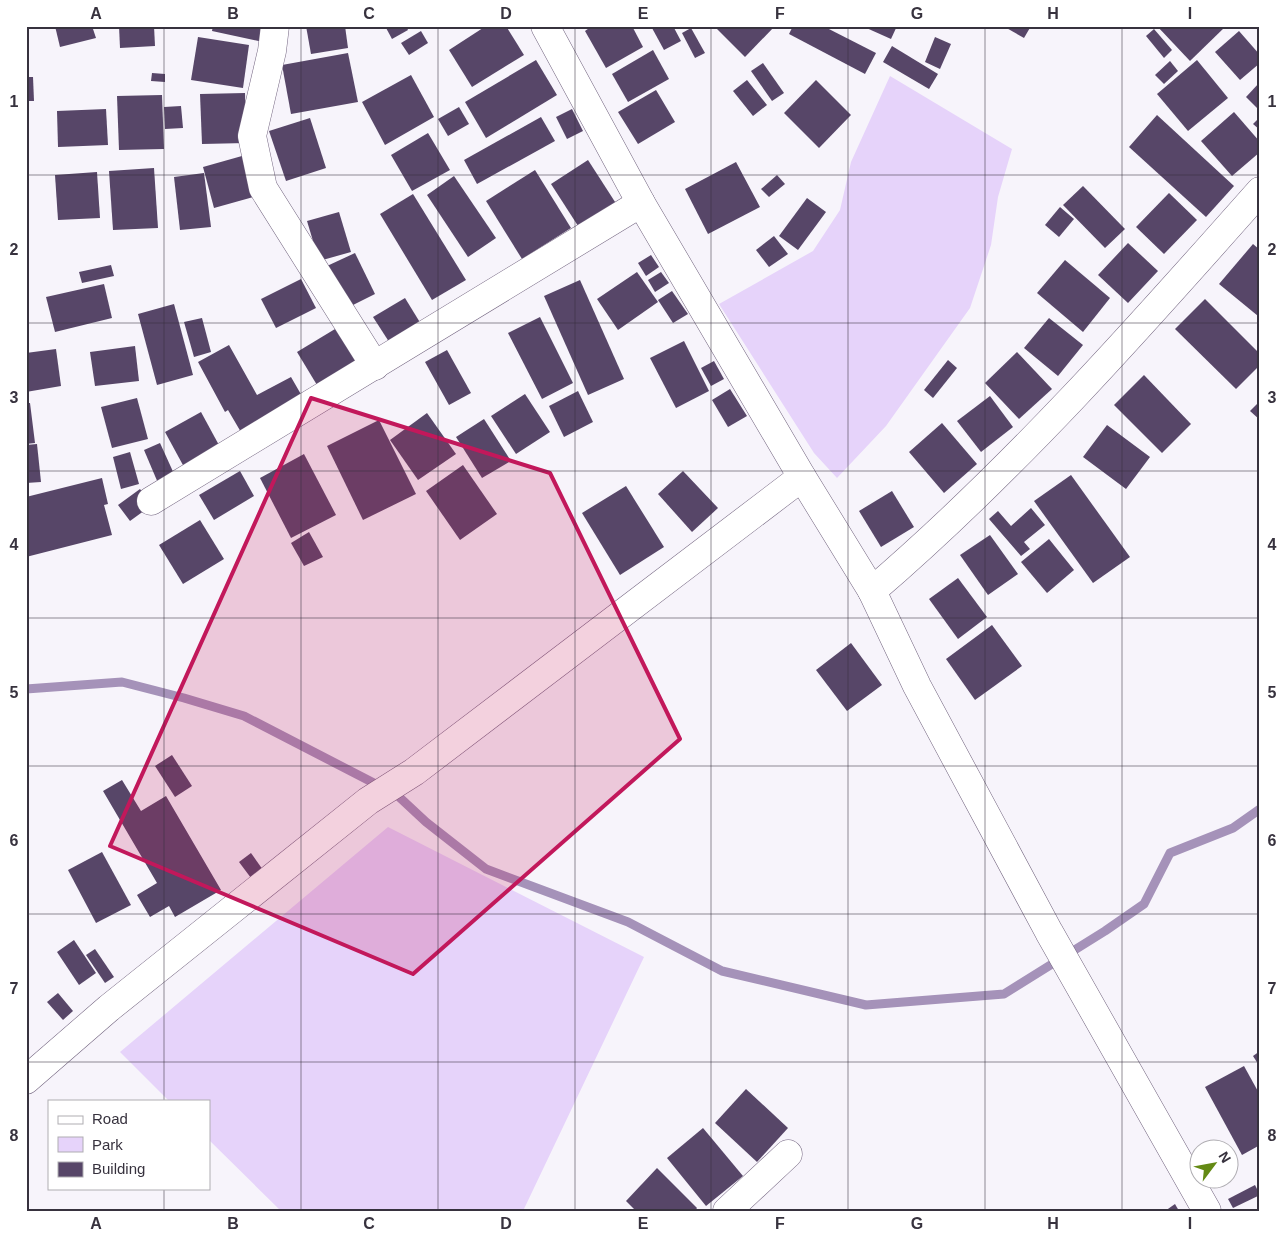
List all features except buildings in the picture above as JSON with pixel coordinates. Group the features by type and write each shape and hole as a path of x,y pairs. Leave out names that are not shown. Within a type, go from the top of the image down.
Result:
{"street":[{"path":"275,26 272,51 252,136 263,188 375,366"},
{"path":"545,26 641,204 802,477 872,591 916,686 1078,986 1207,1211"},
{"path":"872,591 928,543 1061,411 1260,191"},
{"path":"152,500 641,204"},
{"path":"26,1080 109,1008 368,801 414,772 802,477"},
{"path":"727,1211 788,1154"}],"highlighted area":[{"path":"311,398 550,473 680,739 413,974 110,846"}],"green space":[{"path":"890,76 1012,149 998,197 991,245 970,308 886,426 837,478 814,453 719,304 813,251 840,210 851,162"},
{"path":"388,827 644,957 523,1211 281,1211 210,1141 210,1100 168,1100 120,1052"}],"waterway":[{"path":"26,689 122,682 244,716 397,795 426,822 486,869 628,922 722,971 866,1005 1004,994 1105,931 1144,904 1170,853 1233,828 1260,809"}]}
